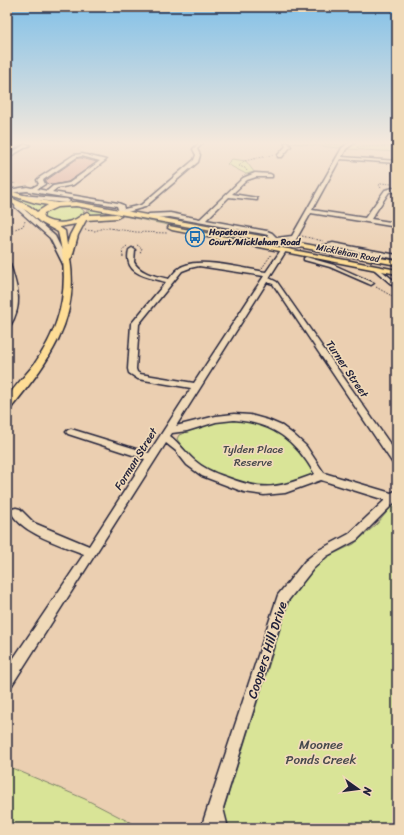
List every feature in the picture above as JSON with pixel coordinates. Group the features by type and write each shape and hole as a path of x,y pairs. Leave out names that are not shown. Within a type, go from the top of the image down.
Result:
{"main road":[{"path":"7,194 19,199 42,203 64,203"},
{"path":"7,405 41,362 57,333 67,298 66,264 61,231 43,220 19,199"},
{"path":"43,220 39,215 44,208 64,203"},
{"name":"Mickleham Road","path":"64,203 149,214 276,240 292,240 316,248 396,261"},
{"path":"66,264 71,243 87,212 78,204"},
{"name":"Mickleham Road","path":"43,220 65,224 83,218 114,216 395,272"},
{"path":"279,250 288,246 292,240"},
{"path":"292,240 294,248 331,260"},
{"path":"395,272 396,261"}],"street":[{"path":"48,192 57,187 74,182"},
{"path":"7,194 21,189 34,189 118,205 121,206 122,211 143,206 171,182"},
{"path":"201,221 242,182"},
{"path":"292,240 326,182"},
{"path":"57,187 42,184 34,189 25,191 19,199 17,206 53,237 66,264"},
{"path":"366,220 387,191 397,189"},
{"path":"228,195 255,199"},
{"path":"19,199 60,200 78,204"},
{"path":"143,206 141,212 149,214"},
{"path":"309,211 397,225"},
{"name":"Mickleham Road","path":"149,214 170,215 265,232 270,234 276,240"},
{"path":"132,250 130,260 133,267 142,272 170,281"},
{"name":"Forman Street","path":"7,680 152,457 265,278 279,250"},
{"path":"306,260 320,262 346,271 371,283"},
{"path":"7,264 15,297 15,309 7,324"},
{"name":"Turner Street","path":"196,386 134,375 132,369 135,324 170,281 183,268 193,264 205,264 265,278 272,286 279,290 397,462"},
{"path":"346,271 353,264"},
{"path":"377,268 394,285"},
{"path":"394,285 395,272"},
{"path":"7,298 15,297"},
{"path":"321,476 312,458 298,442 287,433 264,423 232,418 218,419 166,433 190,462 205,473 244,488 264,491 285,489 321,476 395,496"},
{"path":"71,432 152,457"},
{"name":"Coopers Hill Drive","path":"209,828 216,810 282,599 309,565 323,553 353,537 395,496"},
{"path":"16,512 30,526 91,552"},
{"path":"216,810 220,828"}],"path":[{"path":"7,232 23,226 25,223 23,219"},
{"path":"84,230 95,231 103,228 109,228 136,232 171,234"},
{"path":"371,283 397,299"}],"shaded area":[{"path":"7,182 30,182 25,185"}],"green space":[{"path":"7,194 35,203 50,205 37,211 7,197"},
{"path":"66,205 78,206 84,211 83,216 74,221 61,223 44,218 43,215 49,209"},
{"path":"91,209 286,245 276,247 119,215 105,214 89,216 89,210"},
{"name":"Tylden Place Reserve","path":"234,420 267,426 282,433 298,446 315,472 314,474 296,482 278,487 258,487 239,484 221,477 204,467 189,454 177,439 179,435 212,422"},
{"name":"Moonee Ponds Creek","path":"397,500 397,828 218,828 290,598 307,576 325,558 354,544 377,524"},
{"path":"7,766 85,799 141,828 7,828"}],"building":[{"path":"45,182 68,182 52,185"}],"place":[{"name":"Hopetoun Court/Mickleham Road","path":"195,237"}]}
